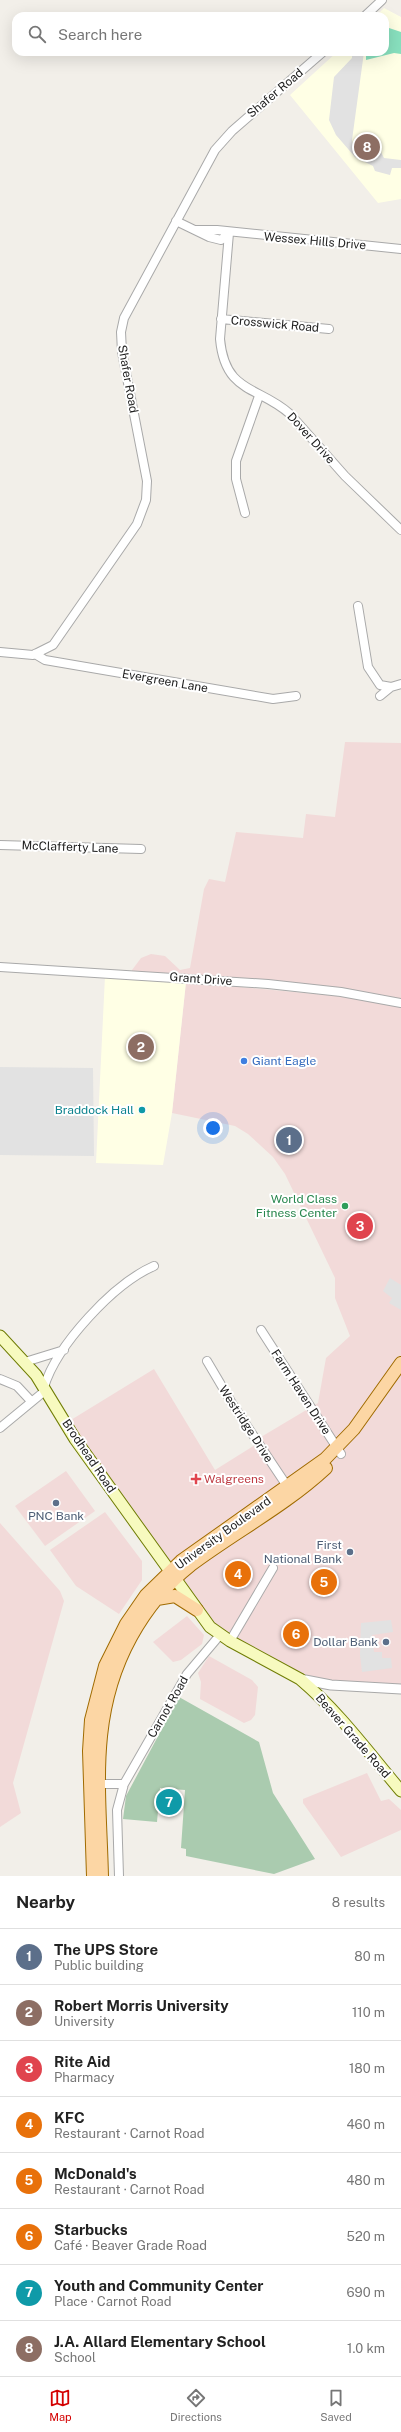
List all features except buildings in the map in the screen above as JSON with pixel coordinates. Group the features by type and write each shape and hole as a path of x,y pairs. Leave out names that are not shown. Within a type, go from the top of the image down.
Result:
{"main road":[{"name":"Brodhead Road","path":"0,1336 25,1362 45,1388 75,1439 173,1575"},
{"name":"University Boulevard","path":"93,1876 95,1784 101,1724 111,1680 134,1631 173,1575 194,1550 339,1451 401,1362"},
{"name":"University Boulevard","path":"102,1876 90,1729 96,1694 105,1666 118,1638 135,1610 173,1575 191,1566 297,1492 370,1422 401,1376"},
{"name":"Beaver Grade Road","path":"173,1575 210,1627 230,1641 300,1679 343,1720 401,1791"},
{"path":"157,1599 174,1596 197,1610"}],"street":[{"path":"369,12 382,0"},
{"name":"Shafer Road","path":"36,654 47,649 58,638 126,542 142,513 146,494 146,475 123,359 121,332 130,306 206,165 225,137 318,56"},
{"name":"Wessex Hills Drive","path":"176,221 209,237 221,240"},
{"name":"Wessex Hills Drive","path":"196,230 401,249"},
{"path":"228,246 221,240 229,232"},
{"name":"Dover Drive","path":"229,232 220,346 227,367 240,384 259,396 282,407 290,414 344,476 401,530"},
{"name":"Crosswick Road","path":"221,319 329,329"},
{"path":"245,513 236,479 236,460 259,396"},
{"path":"358,606 368,666 380,685 391,687"},
{"path":"0,652 25,655 36,654"},
{"name":"Evergreen Lane","path":"36,654 45,660 273,699 296,696"},
{"path":"380,696 391,687 401,684"},
{"name":"McClafferty Lane","path":"0,844 141,849"},
{"name":"Grant Drive","path":"0,967 268,984 333,991 401,1003"},
{"path":"0,1428 45,1388 51,1368 64,1350 108,1299 135,1277 154,1266"},
{"name":"Farm Haven Drive","path":"261,1330 339,1451"},
{"path":"25,1362 64,1350"},
{"name":"Westridge Drive","path":"207,1361 233,1405 287,1486"},
{"path":"0,1379 17,1386 31,1401"},
{"path":"230,1641 273,1568"},
{"name":"Carnot Road","path":"119,1876 117,1810 124,1784 187,1674 220,1634"},
{"path":"300,1679 331,1685 401,1689"},
{"path":"95,1784 124,1784"}],"shaded area":[{"path":"384,8 401,17 401,199 378,203 290,95 333,56 389,56 389,12 380,12"},
{"path":"352,56 363,56 352,140 353,145 368,156 375,155 377,143 381,143 381,152 384,158 401,160 401,168 392,168 390,175 375,171 373,166 355,157 336,135 329,120 334,77 352,58"},
{"path":"345,742 401,743 401,1003 341,992 132,974 132,970 141,958 151,954 165,956 180,970 190,968 204,889 209,879 225,882 236,832 303,838 306,814 335,817"},
{"path":"105,976 186,982 172,1113 163,1165 96,1163"},
{"path":"186,982 337,996 401,1007 401,1689 319,1683 220,1635 66,1423 154,1369 215,1470 255,1445 261,1437 318,1403 326,1358 350,1336 335,1298 335,1278 285,1174 273,1157 248,1134 235,1126 172,1113"},
{"path":"0,1067 93,1068 94,1156 0,1155"},
{"path":"390,1278 401,1285 401,1310 389,1303 392,1298 383,1291"},
{"path":"66,1471 95,1511 45,1546 15,1506"},
{"path":"105,1512 142,1561 142,1580 119,1614 76,1586 50,1550"},
{"path":"0,1523 60,1591 64,1601 13,1783 21,1813 0,1827"},
{"path":"187,1616 204,1635 202,1644 181,1660 173,1662 153,1642"},
{"path":"391,1620 393,1632 372,1635 374,1652 382,1652 382,1658 391,1658 392,1668 362,1672 360,1655 361,1623"},
{"path":"209,1656 252,1680 258,1687 255,1715 251,1720 244,1723 200,1699 201,1682 198,1673"},
{"path":"179,1697 259,1742 273,1793 315,1859 274,1874 186,1856 186,1849 181,1848 185,1790 160,1788 157,1822 123,1819 126,1796"},
{"path":"367,1773 381,1801 389,1799 401,1810 401,1830 341,1857 303,1803 303,1799"}],"green space":[{"path":"389,28 401,32 401,54 389,54"},
{"path":"366,56 382,56 366,60"}],"place":[{"name":"J.A. Allard Elementary School","path":"367,147"},
{"name":"Robert Morris University","path":"141,1047"},
{"name":"Giant Eagle","path":"244,1061"},
{"name":"Braddock Hall","path":"142,1110"},
{"name":"The UPS Store","path":"289,1140"},
{"name":"World Class Fitness Center","path":"345,1206"},
{"name":"Rite Aid","path":"360,1226"},
{"name":"Walgreens","path":"196,1479"},
{"name":"PNC Bank","path":"56,1503"},
{"name":"First National Bank","path":"350,1552"},
{"name":"KFC","path":"238,1574"},
{"name":"McDonald's","path":"324,1582"},
{"name":"Starbucks","path":"296,1634"},
{"name":"Dollar Bank","path":"386,1642"},
{"name":"Youth and Community Center","path":"169,1802"}]}
